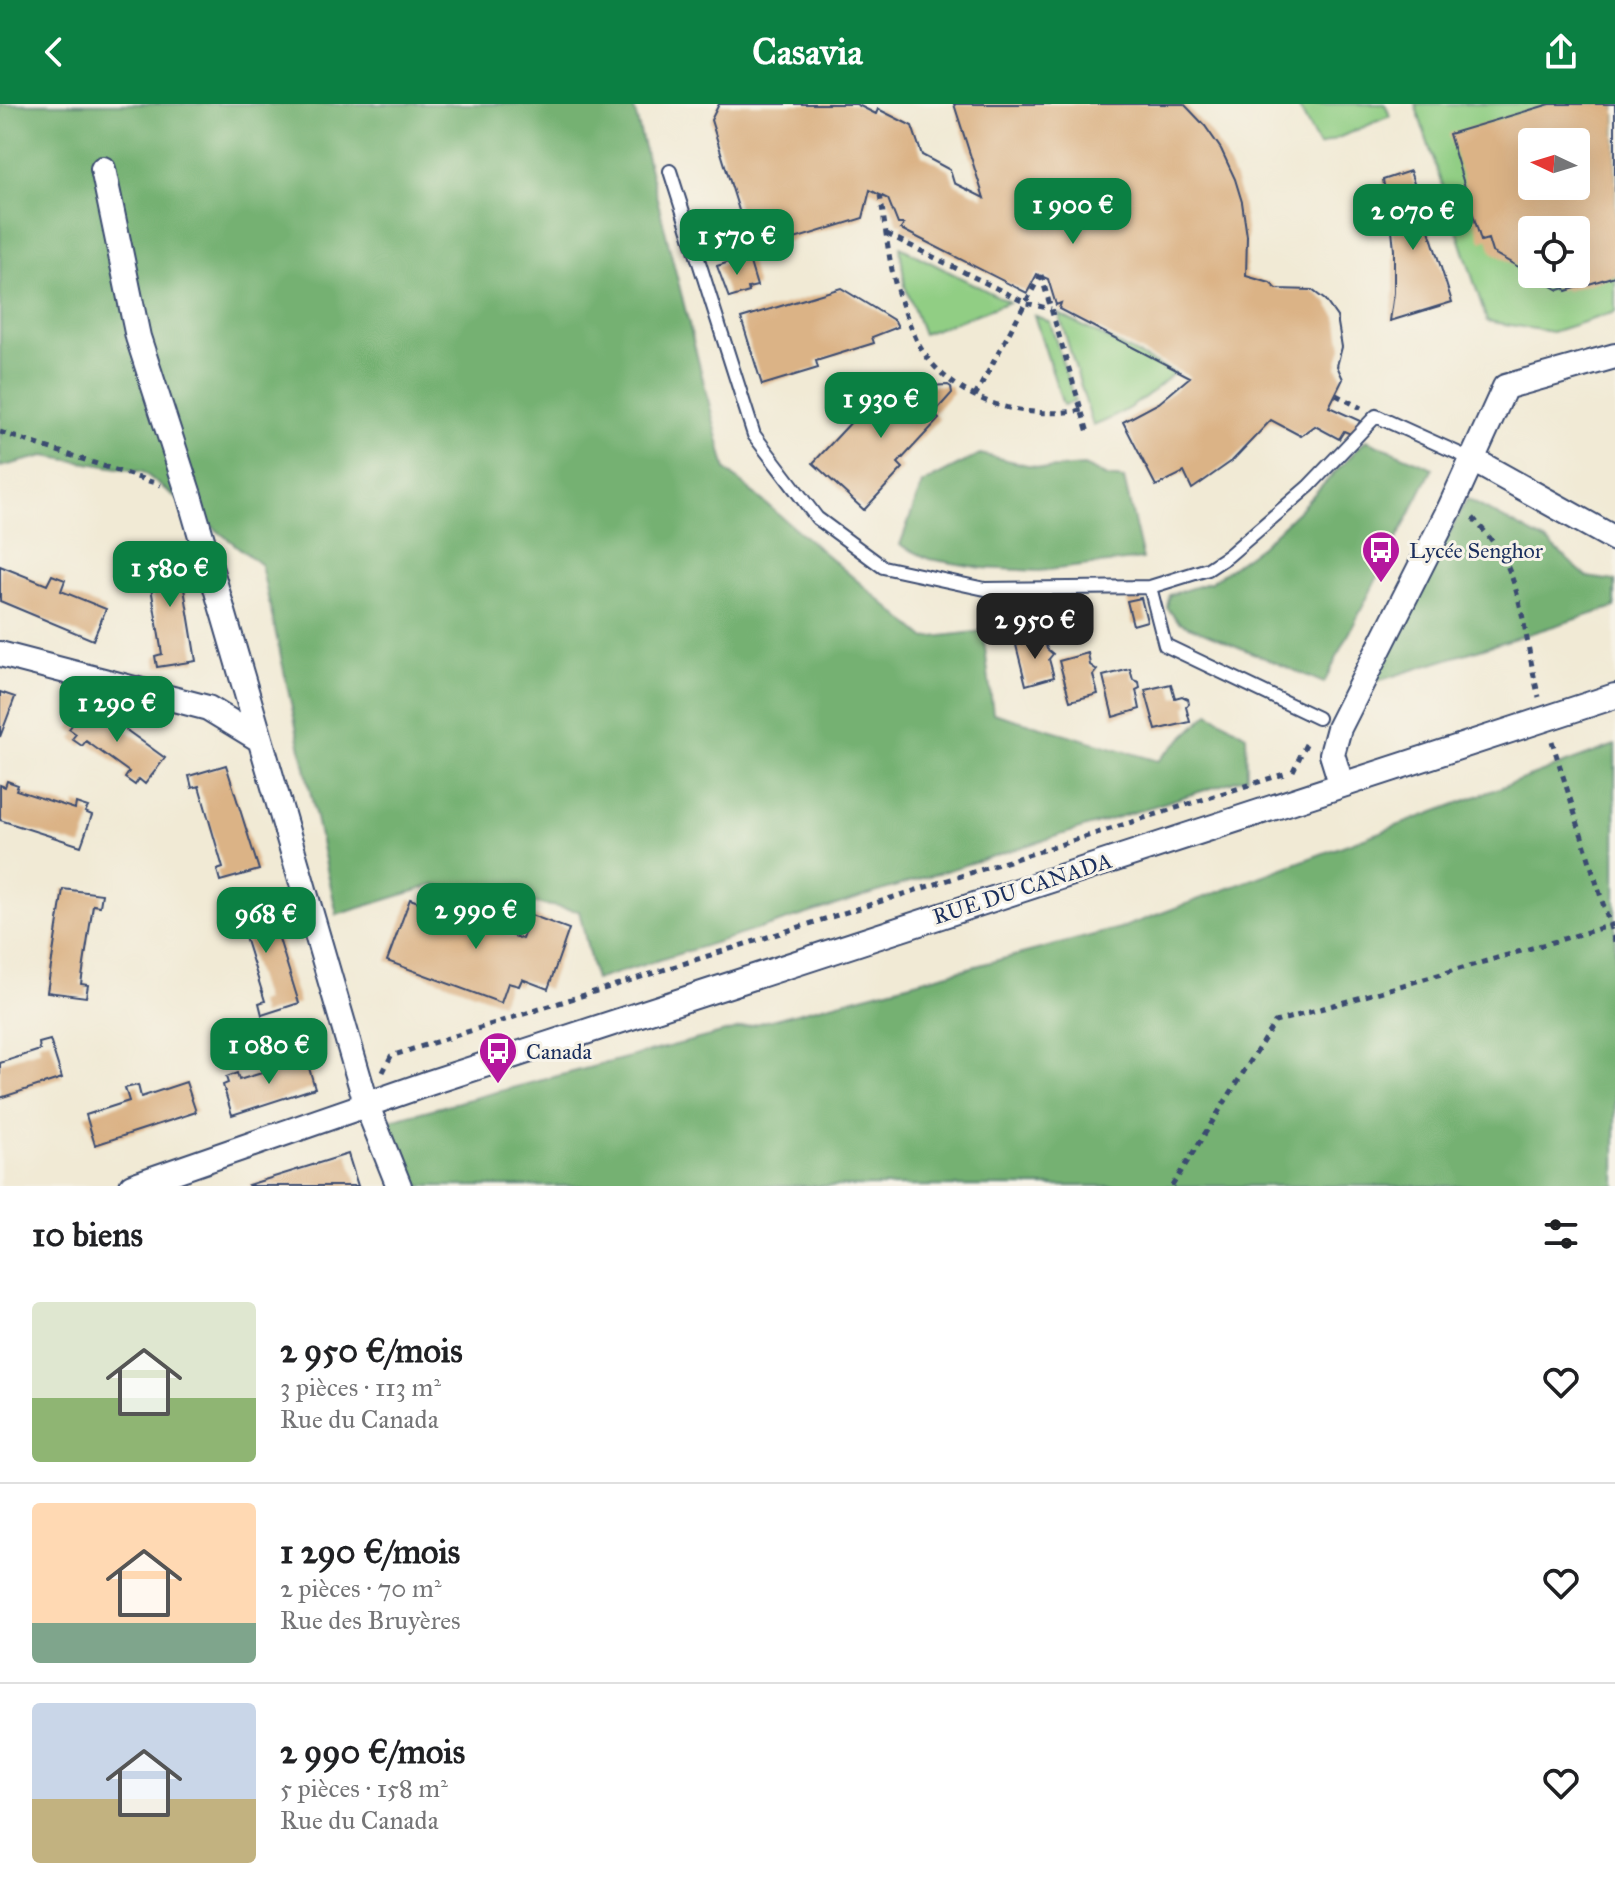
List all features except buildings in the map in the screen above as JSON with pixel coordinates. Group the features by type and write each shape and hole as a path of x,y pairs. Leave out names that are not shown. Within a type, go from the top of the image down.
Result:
{"street":[{"path":"103,169 138,337 189,495 367,1106 399,1186"},
{"path":"1341,783 1332,754 1339,728 1473,460 1505,387 1615,356"},
{"path":"1473,460 1615,539"},
{"path":"0,654 208,708 259,739"},
{"name":"RUE DU CANADA","path":"367,1106 1341,783 1615,696"},
{"path":"132,1186 367,1106"}],"lane":[{"path":"670,171 754,435 817,518 883,567 985,589 1150,587 1208,569 1228,556 1309,486 1376,416 1473,460"},
{"path":"1150,587 1165,645 1318,718"}],"path":[{"path":"880,195 897,290 920,346 937,367 957,385 1000,406 1044,413 1082,410"},
{"path":"887,234 1026,303 1051,309"},
{"path":"975,396 1041,275 1089,436"},
{"path":"0,432 189,495"},
{"path":"1471,508 1471,517 1495,543 1506,564 1526,629 1528,655 1545,718 1615,942"},
{"path":"1524,698 1551,689"},
{"path":"367,1106 391,1056 1334,758"},
{"path":"1172,1186 1275,1022 1612,925"}],"green space":[{"path":"0,104 633,104 726,470 925,638 983,631 993,713 1158,761 1209,713 1246,735 1247,777 595,980 579,911 434,885 337,915 261,565 143,472 44,456 0,467"},
{"path":"1297,104 1385,104 1390,116 1319,146"},
{"path":"1415,104 1615,104 1615,312 1552,332 1487,321"},
{"path":"900,247 1009,302 923,334 905,286"},
{"path":"1059,314 1174,373 1136,404 1093,426"},
{"path":"1034,315 1050,322 1075,402 1063,405"},
{"path":"1366,440 1433,468 1324,683 1179,622 1167,608 1169,595 1211,582 1261,546"},
{"path":"980,454 1045,469 1084,466 1107,477 1124,479 1143,559 1039,571 982,568 929,559 900,545 922,484"},
{"path":"1467,499 1549,543 1587,577 1615,581 1615,607 1371,683"},
{"path":"1615,745 1615,1186 406,1186 383,1122 1124,927"}],"place":[{"name":"Lycée Senghor","path":"1381,584"},
{"name":"Canada","path":"498,1085"}]}
